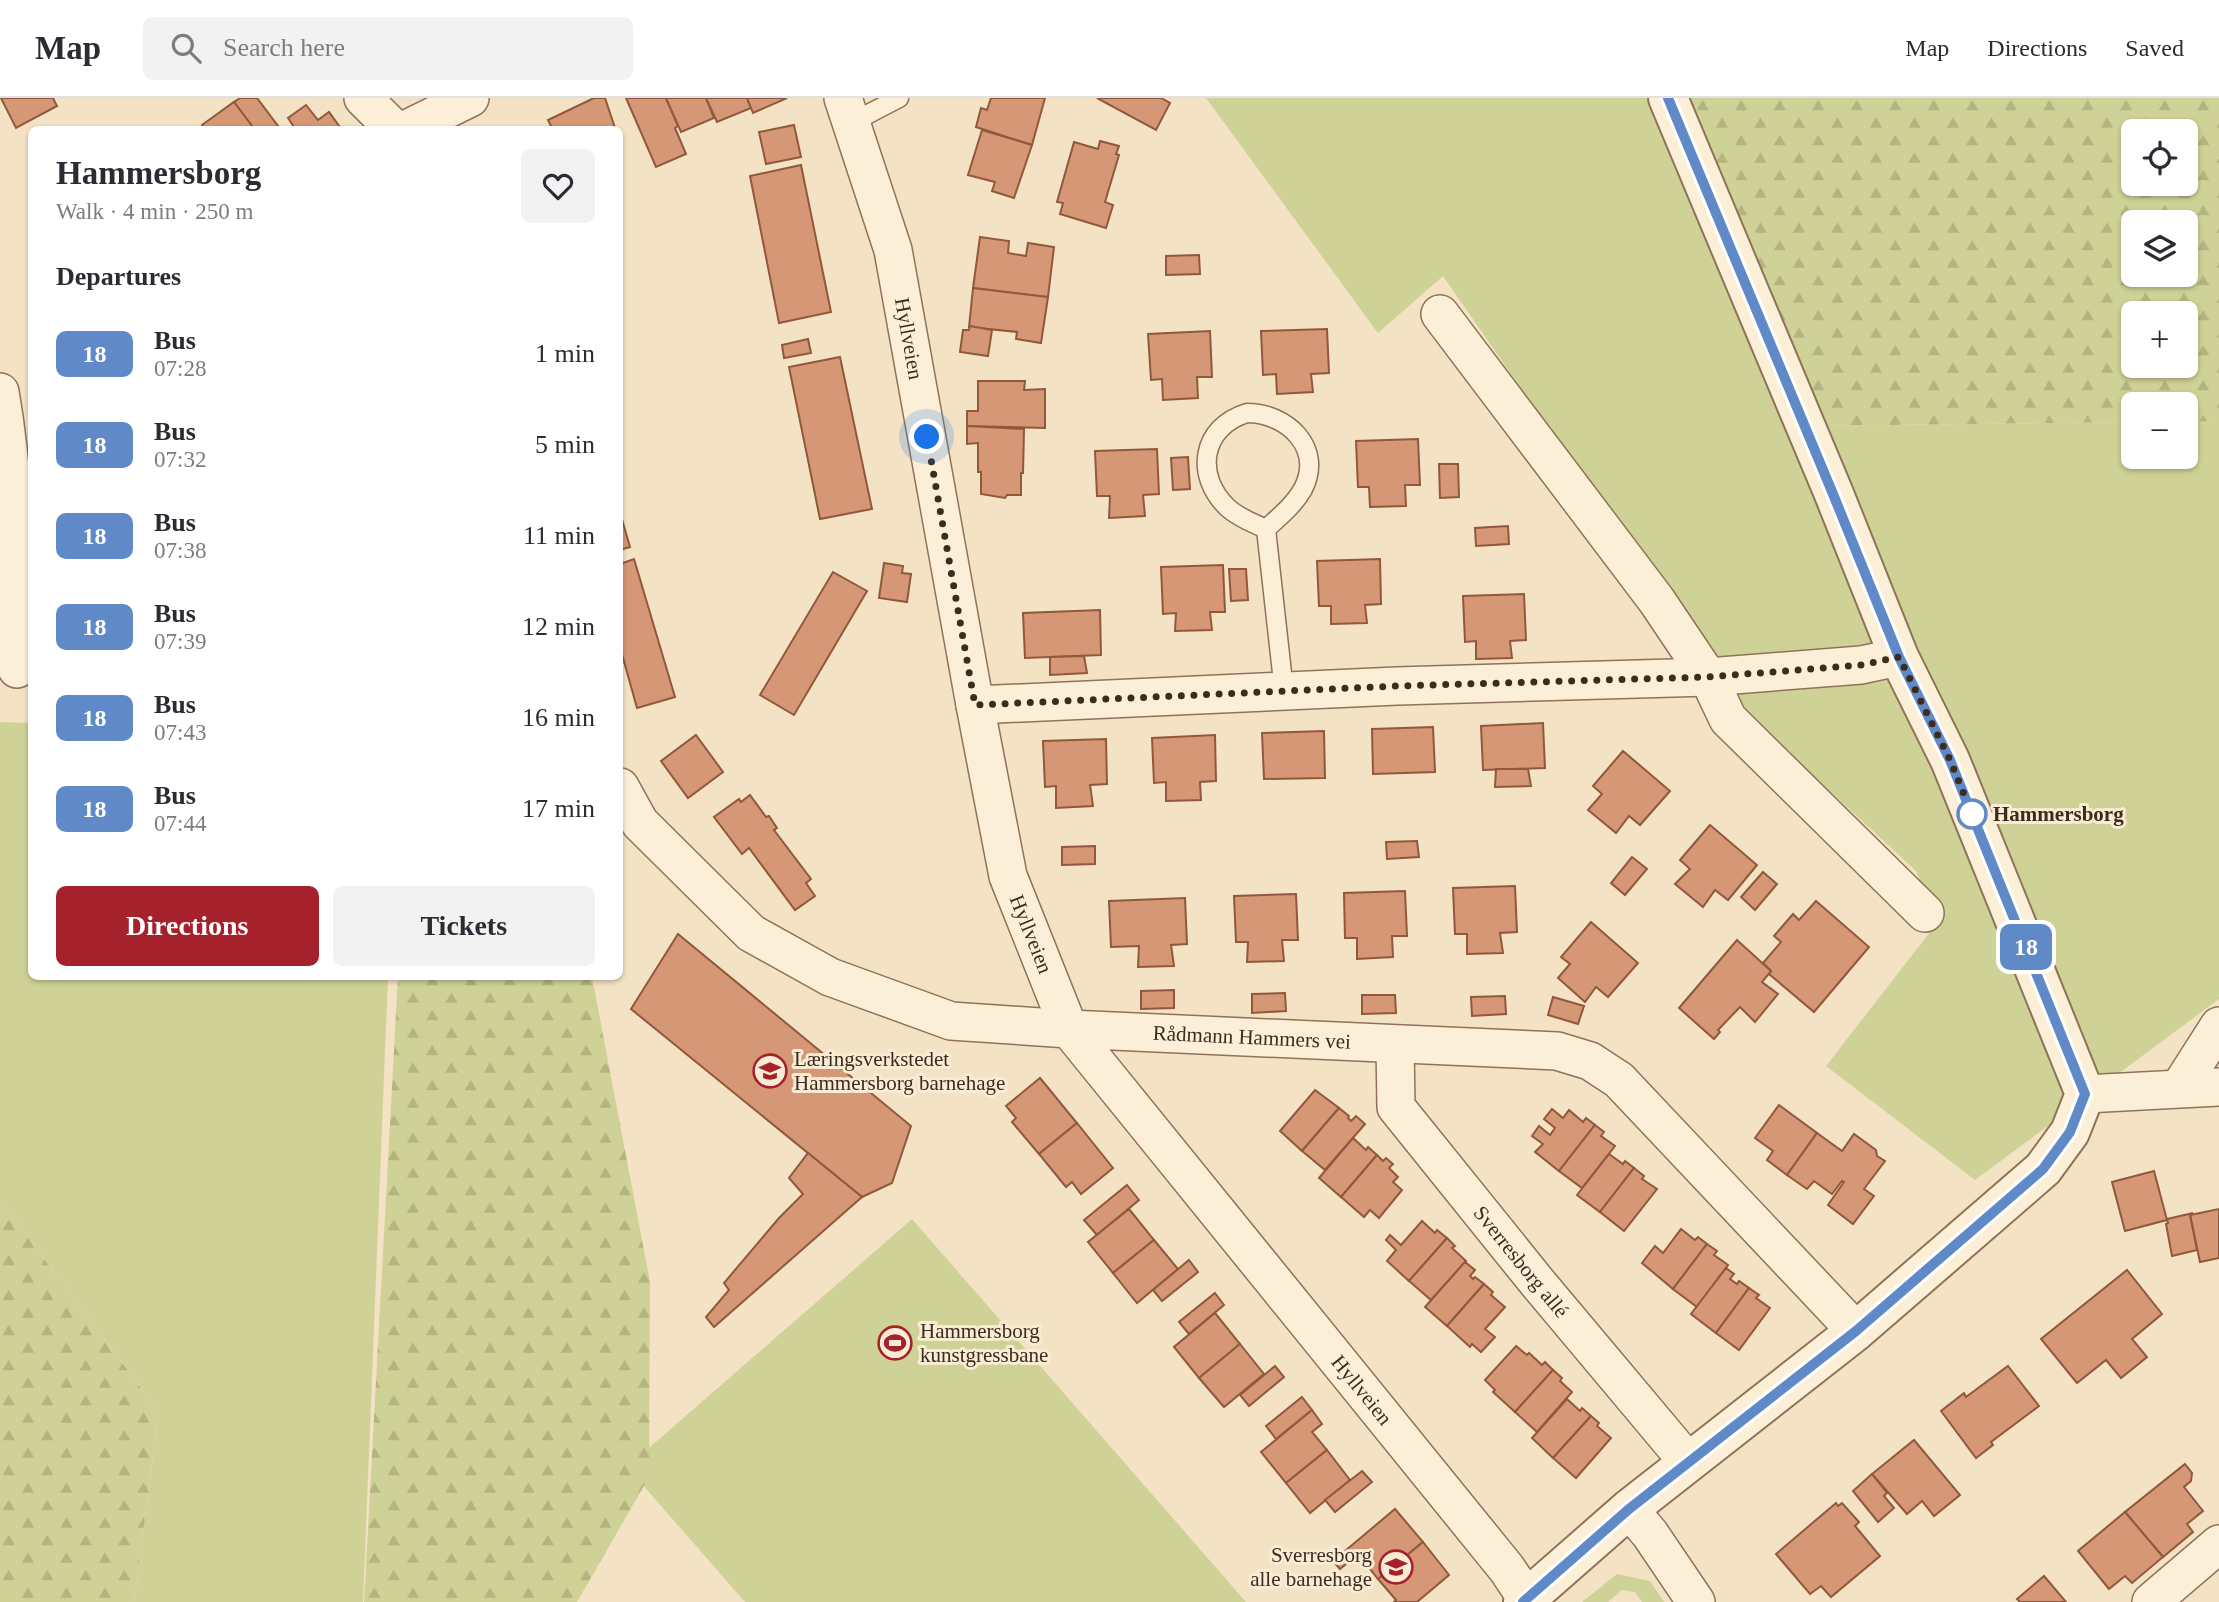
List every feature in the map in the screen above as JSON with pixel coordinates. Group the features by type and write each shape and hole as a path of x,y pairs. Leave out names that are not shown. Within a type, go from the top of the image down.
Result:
{"street":[{"path":"363,98 391,126"},
{"path":"413,126 470,98"},
{"path":"1526,1601 1629,1509 1856,1331 2043,1169 2070,1132 2085,1094 1950,760 1899,657 1668,98"},
{"name":"Hyllveien","path":"847,111 893,250 1008,876 1069,1029 1507,1569 1526,1601"},
{"path":"1440,314 1649,590 1708,677 1728,719 1925,913"},
{"path":"0,392 9,445 17,550 17,669"},
{"path":"975,705 1284,691 1708,677 1861,665 1899,657"},
{"name":"Rådmann Hammers vei","path":"623,792 640,823 751,933 842,981 951,1021 1069,1029 1558,1051 1590,1061 1619,1080 1856,1331"},
{"path":"2180,1087 2219,1026"},
{"name":"Sverresborg allé","path":"1395,1045 1396,1107 1537,1282 1688,1462"},
{"path":"2085,1094 2219,1087"},
{"path":"1629,1509 1650,1534 1696,1602"},
{"path":"2151,1602 2219,1544"}],"lane":[{"name":"Hyllveien","path":"847,111 900,98"},
{"path":"1247,413 1272,416 1285,422 1304,441 1309,456 1304,487 1293,504 1266,529 1229,509 1215,493 1208,478 1206,463 1209,446 1217,433 1229,422 1247,413"},
{"path":"1266,529 1284,691"}],"green space":[{"path":"1206,98 1659,98 1801,426 2121,422 2121,469 2198,469 2198,422 2219,421 2219,999 1975,1180 1826,1066 1937,923 1916,871 1745,712 1443,276 1378,333"},
{"path":"1659,98 2219,98 2219,421 2198,422 2198,392 2121,392 2121,422 1801,426"},
{"path":"0,722 28,723 28,980 388,980 363,1602 134,1602 159,1412 0,1200"},
{"path":"398,980 593,980 650,1282 649,1477 577,1602 364,1602"},
{"path":"0,1200 159,1412 134,1602 0,1602"},
{"name":"Hammersborg kunstgressbane","path":"912,1219 1246,1602 745,1602 627,1467"},
{"path":"1617,1574 1650,1581 1664,1602 1642,1602 1635,1592 1622,1590 1608,1602 1582,1602"}],"building":[{"path":"1,98 53,98 57,106 16,128"},
{"path":"240,98 257,98 278,126 252,126 234,102"},
{"path":"594,98 605,98 614,126 551,126 548,120"},
{"path":"626,98 666,98 686,154 656,167"},
{"path":"666,98 706,98 714,118 681,132"},
{"path":"706,98 747,98 751,108 717,122"},
{"path":"747,98 787,98 753,113"},
{"path":"991,98 1045,98 1032,145 976,127 981,108 987,110"},
{"path":"1097,98 1161,98 1170,103 1156,130"},
{"path":"234,102 252,126 203,126"},
{"path":"306,105 318,120 329,112 339,126 293,126 288,118"},
{"path":"794,125 801,157 766,164 759,132"},
{"path":"982,130 1032,145 1014,198 992,191 995,182 968,175"},
{"path":"1100,141 1119,146 1116,154 1119,155 1105,202 1113,205 1106,228 1060,214 1063,203 1057,202 1074,142 1098,149"},
{"path":"801,165 831,312 779,323 750,176"},
{"path":"980,237 1009,241 1008,253 1026,256 1028,243 1054,247 1048,297 973,288"},
{"path":"1199,255 1200,274 1166,275 1166,256"},
{"path":"973,288 1048,297 1041,343 1016,339 1017,332 969,327"},
{"path":"970,326 992,330 988,356 960,352 963,330 969,330"},
{"path":"1327,329 1329,373 1311,374 1313,392 1277,394 1276,374 1263,375 1261,331"},
{"path":"1210,331 1212,377 1197,377 1198,398 1163,400 1162,379 1151,380 1148,334"},
{"path":"808,339 811,353 784,358 782,345"},
{"path":"840,357 872,509 820,519 789,367"},
{"path":"978,381 1025,381 1024,390 1045,389 1045,428 967,426 967,411 978,411"},
{"path":"967,426 1024,429 1021,495 1007,495 1005,498 981,494 978,443 967,444"},
{"path":"1418,439 1420,485 1405,485 1406,506 1370,507 1369,487 1358,487 1356,441"},
{"path":"1157,449 1159,494 1143,495 1145,516 1109,518 1110,496 1097,496 1095,451"},
{"path":"1188,457 1190,489 1173,490 1171,458"},
{"path":"1439,464 1458,464 1459,497 1440,498"},
{"path":"623,523 630,547 623,549"},
{"path":"1508,526 1509,544 1476,546 1475,528"},
{"path":"634,559 675,697 637,708 623,658 623,563"},
{"path":"1380,559 1381,604 1365,605 1367,623 1331,624 1331,606 1319,606 1317,561"},
{"path":"884,563 903,566 902,573 911,574 907,602 879,598"},
{"path":"1223,565 1225,612 1210,612 1212,630 1175,631 1176,613 1163,614 1161,567"},
{"path":"1229,569 1246,569 1248,600 1231,601"},
{"path":"833,572 867,591 794,715 760,695"},
{"path":"1524,594 1526,640 1510,641 1512,658 1476,659 1476,641 1465,642 1463,596"},
{"path":"1100,610 1101,655 1025,658 1023,613"},
{"path":"1084,656 1087,673 1050,675 1050,657"},
{"path":"1543,723 1545,768 1483,770 1481,726"},
{"path":"1433,727 1435,772 1373,774 1372,729"},
{"path":"1324,731 1325,778 1264,779 1262,733"},
{"path":"696,735 723,772 688,798 661,761"},
{"path":"1215,735 1216,781 1200,782 1201,800 1166,801 1166,782 1154,783 1152,738"},
{"path":"1106,739 1107,784 1090,785 1093,806 1056,808 1056,786 1045,787 1043,741"},
{"path":"1623,751 1670,791 1640,825 1629,816 1616,833 1588,810 1602,794 1593,786"},
{"path":"1496,769 1528,769 1531,786 1495,787"},
{"path":"750,795 766,817 769,816 777,828 774,830 811,879 806,883 815,896 795,910 749,848 742,854 714,817 739,799 741,802"},
{"path":"1710,825 1757,865 1728,900 1715,890 1703,907 1675,884 1690,869 1680,860"},
{"path":"1417,841 1419,857 1387,859 1386,842"},
{"path":"1095,846 1095,864 1062,865 1062,847"},
{"path":"1632,857 1647,869 1625,895 1611,883"},
{"path":"1763,872 1777,884 1755,910 1741,897"},
{"path":"1515,886 1517,932 1500,933 1503,953 1467,954 1467,934 1455,934 1453,888"},
{"path":"1405,891 1407,936 1392,936 1393,957 1357,959 1357,938 1345,938 1344,893"},
{"path":"1296,894 1298,940 1282,940 1284,961 1247,962 1248,942 1236,942 1234,896"},
{"path":"1185,898 1187,944 1171,945 1174,966 1138,967 1139,946 1111,947 1109,901"},
{"path":"1816,901 1869,947 1814,1012 1769,974 1771,971 1763,963 1781,942 1774,936 1793,914 1799,920"},
{"path":"1591,922 1638,963 1608,997 1596,987 1585,1002 1558,978 1570,964 1561,957"},
{"path":"678,934 911,1126 892,1183 862,1197 631,1009"},
{"path":"1737,940 1771,971 1762,982 1778,994 1755,1022 1740,1007 1718,1030 1720,1032 1714,1039 1679,1008"},
{"path":"1174,990 1174,1008 1141,1009 1141,991"},
{"path":"1285,993 1286,1011 1252,1013 1252,994"},
{"path":"1362,995 1395,995 1396,1013 1362,1014"},
{"path":"1505,996 1506,1014 1472,1016 1471,997"},
{"path":"1553,997 1584,1006 1578,1024 1548,1015"},
{"path":"1040,1078 1077,1123 1039,1154 1012,1122 1016,1118 1006,1106"},
{"path":"1315,1090 1339,1108 1302,1151 1280,1131"},
{"path":"1779,1105 1817,1133 1787,1175 1767,1160 1773,1151 1755,1138"},
{"path":"1339,1108 1351,1121 1356,1116 1365,1124 1325,1170 1302,1151"},
{"path":"1552,1109 1563,1118 1569,1110 1583,1122 1586,1118 1595,1125 1559,1171 1535,1152 1543,1144 1532,1136 1539,1126 1550,1135 1555,1128 1544,1119"},
{"path":"1077,1123 1113,1168 1081,1194 1072,1182 1066,1187 1039,1154"},
{"path":"1595,1125 1604,1132 1601,1136 1615,1146 1582,1188 1559,1171"},
{"path":"1817,1133 1842,1151 1854,1134 1876,1150 1877,1156 1885,1161 1864,1189 1874,1196 1853,1224 1828,1205 1844,1182 1842,1181 1832,1194 1814,1181 1807,1189 1787,1175"},
{"path":"1353,1138 1366,1150 1368,1147 1377,1155 1341,1197 1319,1178"},
{"path":"808,1153 862,1197 714,1327 706,1317 729,1290 724,1283 803,1194 789,1178"},
{"path":"1609,1154 1634,1168 1600,1212 1577,1195"},
{"path":"1377,1155 1383,1161 1386,1158 1393,1164 1389,1168 1398,1177 1393,1182 1402,1190 1379,1218 1370,1210 1364,1217 1341,1197"},
{"path":"1634,1168 1644,1176 1642,1179 1657,1189 1624,1231 1600,1212"},
{"path":"2154,1171 2167,1220 2125,1231 2112,1182"},
{"path":"1127,1185 1139,1200 1097,1235 1084,1220"},
{"path":"1129,1209 1154,1240 1113,1273 1088,1242"},
{"path":"2219,1209 2219,1258 2200,1262 2190,1215"},
{"path":"2193,1213 2190,1215 2197,1250 2172,1256 2167,1219"},
{"path":"1422,1221 1435,1233 1437,1230 1447,1238 1409,1281 1387,1261 1396,1250 1386,1240 1390,1235 1401,1245"},
{"path":"1681,1229 1695,1240 1698,1237 1707,1244 1673,1289 1642,1263 1655,1246 1663,1253"},
{"path":"1447,1238 1455,1246 1452,1248 1466,1261 1431,1300 1409,1281"},
{"path":"1154,1240 1178,1269 1137,1303 1113,1273"},
{"path":"1707,1244 1717,1251 1714,1255 1728,1265 1697,1307 1673,1289"},
{"path":"1189,1260 1198,1272 1162,1301 1153,1290"},
{"path":"1465,1262 1475,1270 1470,1276 1484,1284 1447,1326 1425,1307"},
{"path":"1726,1268 1734,1274 1730,1279 1749,1288 1716,1333 1691,1314"},
{"path":"2127,1270 2162,1314 2132,1339 2147,1357 2121,1378 2106,1360 2077,1383 2041,1339"},
{"path":"1484,1284 1493,1292 1491,1295 1505,1307 1485,1329 1495,1337 1481,1352 1472,1344 1470,1347 1447,1326"},
{"path":"1749,1288 1759,1295 1756,1298 1770,1308 1739,1350 1716,1333"},
{"path":"1215,1293 1224,1305 1189,1334 1179,1322"},
{"path":"1215,1313 1240,1344 1199,1378 1174,1347"},
{"path":"1240,1344 1264,1374 1224,1407 1199,1378"},
{"path":"1516,1346 1542,1365 1545,1362 1553,1370 1515,1412 1493,1392 1495,1390 1485,1380"},
{"path":"1275,1366 1284,1377 1249,1406 1240,1395"},
{"path":"2008,1366 2039,1406 1991,1442 1993,1445 1976,1458 1941,1411 1964,1393 1966,1397"},
{"path":"1553,1370 1572,1392 1537,1432 1515,1412"},
{"path":"1302,1397 1312,1410 1276,1439 1266,1426"},
{"path":"1567,1399 1580,1411 1582,1408 1591,1416 1553,1458 1532,1438"},
{"path":"1312,1410 1322,1424 1312,1432 1327,1450 1286,1483 1261,1452"},
{"path":"1591,1416 1599,1423 1597,1426 1611,1438 1576,1478 1553,1458"},
{"path":"1914,1440 1960,1495 1934,1516 1922,1501 1907,1514 1872,1474"},
{"path":"1327,1450 1350,1480 1310,1513 1286,1483"},
{"path":"2185,1464 2192,1473 2191,1481 2184,1487 2203,1511 2187,1524 2193,1532 2163,1557 2125,1512"},
{"path":"1362,1471 1372,1482 1335,1512 1325,1500"},
{"path":"1872,1474 1887,1493 1884,1496 1894,1508 1878,1522 1853,1491"},
{"path":"1836,1503 1838,1506 1842,1503 1859,1522 1855,1526 1880,1556 1831,1597 1821,1586 1810,1594 1776,1554"},
{"path":"1395,1509 1423,1542 1378,1579 1358,1554 1340,1569 1333,1561"},
{"path":"2125,1512 2163,1557 2132,1583 2125,1576 2109,1589 2078,1551"},
{"path":"1423,1542 1449,1575 1417,1602 1394,1602 1396,1600 1378,1579"},
{"path":"2044,1576 2066,1602 2020,1602 2017,1599"}],"bus line":[{"name":"18","path":"1523,1602 1629,1509 1856,1331 2043,1169 2070,1132 2085,1094 1950,760 1899,657 1668,98"}],"place":[{"name":"Hammersborg","path":"1972,814"},
{"name":"Læringsverkstedet Hammersborg barnehage","path":"770,1071"},
{"name":"Hammersborg kunstgressbane","path":"895,1343"},
{"name":"Sverresborg alle barnehage","path":"1396,1567"}],"route":[{"path":"927,437 975,705 1397,686 1708,677 1861,665 1899,657 1950,760 1972,814"}]}
